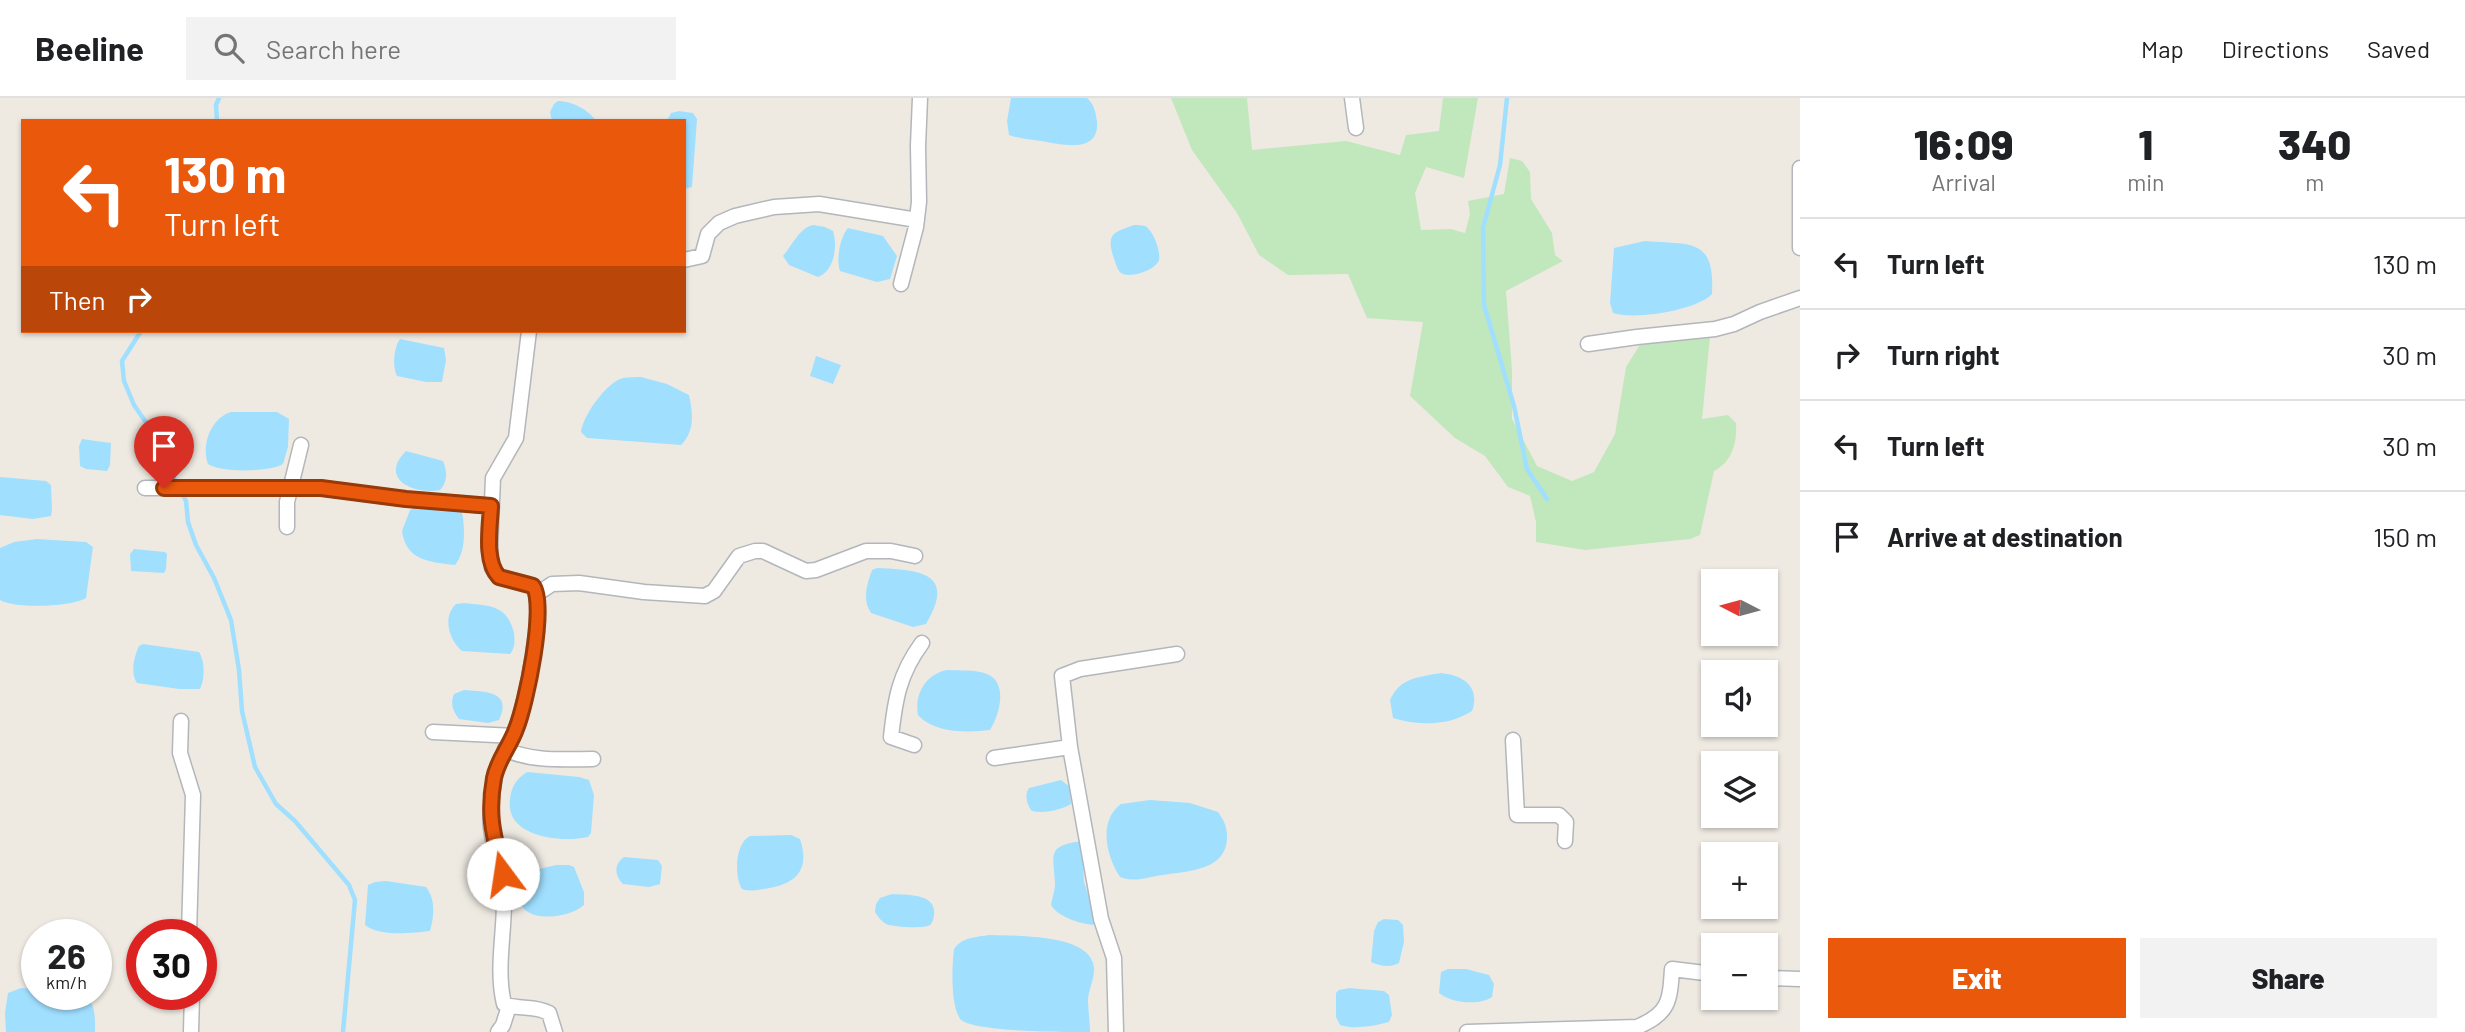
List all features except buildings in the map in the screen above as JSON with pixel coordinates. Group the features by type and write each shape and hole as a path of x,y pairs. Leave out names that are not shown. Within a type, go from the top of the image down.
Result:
{"street":[{"path":"901,284 919,202 920,98"},
{"path":"1352,98 1356,128"},
{"path":"1800,168 1800,248"},
{"path":"686,260 702,256 708,234 719,223 774,207 819,204 917,220"},
{"path":"1588,344 1715,329 1800,298"},
{"path":"529,333 519,429 495,471 490,548 495,573 499,577 533,586 537,594 538,614 525,696 509,743 496,770 491,830 503,874 500,978 504,1004 537,1008 549,1013 555,1032"},
{"path":"287,527 287,502 301,445"},
{"path":"145,488 342,490 406,499 491,506"},
{"path":"537,594 552,584 570,583 705,596 714,591 739,556 755,551 763,551 806,571 816,570 866,551 891,551 915,556"},
{"path":"914,745 891,737 896,695 908,662 922,643"},
{"path":"1116,1032 1114,957 1101,919 1070,747 1062,676 1080,669 1177,654"},
{"path":"181,721 180,753 193,795 189,919"},
{"path":"433,732 509,743"},
{"path":"1513,740 1517,815 1559,815 1566,822 1565,841"},
{"path":"509,743 513,753 545,758 593,759"},
{"path":"993,758 1070,747"},
{"path":"1467,1032 1637,1027 1661,1013 1670,1000 1672,969 1701,973"},
{"path":"1778,978 1800,979"},
{"path":"498,1032 509,1006"},
{"path":"191,1032 192,1010"}],"green space":[{"path":"1171,98 1247,98 1252,150 1346,141 1400,155 1406,135 1439,131 1443,98 1478,98 1464,178 1426,167 1415,193 1421,230 1451,229 1465,233 1470,214 1468,201 1504,194 1510,158 1522,161 1530,172 1531,199 1552,233 1555,255 1563,261 1506,291 1512,370 1512,419 1537,466 1572,481 1594,472 1615,434 1626,367 1641,343 1710,337 1702,419 1728,415 1736,423 1736,430 1730,456 1714,471 1700,535 1690,539 1585,550 1536,542 1536,522 1530,496 1508,487 1485,456 1455,438 1410,396 1423,322 1367,318 1348,274 1288,275 1259,255 1237,213 1192,150"}],"water":[{"path":"1011,98 1087,98 1097,122 1093,138 1089,142 1075,145 1009,135 1007,121"},
{"path":"558,101 580,107 594,119 552,119 550,112"},
{"path":"671,113 693,113 697,119 692,187 686,188 686,119 668,119"},
{"path":"813,225 833,231 834,237 835,251 831,264 828,270 818,277 789,265 783,256 800,233"},
{"path":"1134,225 1145,226 1151,232 1158,246 1159,260 1148,270 1125,275 1117,266 1111,239 1116,233"},
{"path":"848,228 883,236 897,256 890,279 877,282 840,271 839,248"},
{"path":"1645,241 1687,244 1704,253 1712,276 1712,294 1693,305 1649,315 1613,313 1610,303 1614,248"},
{"path":"400,339 444,348 446,360 442,382 426,382 397,376 394,357"},
{"path":"816,356 841,365 833,384 810,376"},
{"path":"641,377 667,384 689,395 692,422 686,440 681,445 587,438 581,432 583,425 603,392 623,378"},
{"path":"231,412 277,412 289,419 288,447 283,464 267,469 245,470 223,469 208,464 206,449 209,433 218,420"},
{"path":"82,439 111,443 110,465 107,471 80,466 79,446"},
{"path":"406,451 443,461 446,476 440,490 420,490 403,483 396,470 398,461"},
{"path":"0,477 46,481 51,485 51,516 33,519 0,515"},
{"path":"416,507 462,512 463,547 455,565 428,561 408,549 402,531 410,510"},
{"path":"37,539 86,542 93,547 86,598 43,606 17,605 0,600 0,548 14,542"},
{"path":"134,549 165,552 164,573 131,571 130,554"},
{"path":"872,570 907,570 929,577 935,584 937,594 935,607 926,624 913,627 871,613 866,592"},
{"path":"456,604 496,608 507,616 514,636 514,647 510,654 462,651 457,646 449,628 449,615"},
{"path":"143,644 199,652 204,670 200,689 137,683 134,665 139,646"},
{"path":"947,670 978,671 994,678 1000,692 1000,700 990,730 961,731 942,728 918,715 918,700 923,686 933,676"},
{"path":"1441,673 1456,676 1468,683 1474,695 1472,711 1454,720 1434,723 1393,718 1390,700 1399,687 1411,679"},
{"path":"464,690 488,692 499,698 502,710 499,720 488,723 459,719 452,701 454,694"},
{"path":"527,772 589,780 594,795 591,833 588,837 550,838 525,830 516,822 511,812 511,795 515,784"},
{"path":"1061,780 1070,787 1071,804 1052,811 1032,811 1027,800 1029,788"},
{"path":"1150,800 1190,803 1218,812 1227,833 1225,848 1220,857 1213,863 1194,870 1136,880 1120,877 1108,849 1109,820 1121,804"},
{"path":"791,835 800,839 803,850 803,860 797,875 775,887 742,889 737,860 745,840 750,836"},
{"path":"1082,841 1084,882 1097,922 1092,925 1064,916 1051,905 1055,886 1055,853 1063,845"},
{"path":"624,857 658,860 662,866 660,884 649,887 623,884 616,870"},
{"path":"556,865 574,867 584,892 584,905 565,914 531,914 520,899 524,881 537,870"},
{"path":"386,881 426,887 433,908 430,931 387,933 365,925 368,885"},
{"path":"892,894 926,899 934,908 931,924 908,927 884,923 875,912 876,904 880,898"},
{"path":"1384,919 1398,920 1403,925 1404,942 1399,963 1392,966 1371,962 1374,931 1378,922"},
{"path":"990,935 1066,942 1080,948 1089,956 1094,967 1088,999 1090,1032 1002,1029 961,1020 953,996 954,949 965,940"},
{"path":"1448,969 1466,969 1489,975 1494,984 1492,997 1480,1002 1458,1001 1439,993 1441,972"},
{"path":"21,988 21,1010 94,1010 95,1032 6,1032 8,993"},
{"path":"1349,988 1384,991 1389,995 1392,1015 1389,1022 1358,1027 1340,1025 1336,1017 1336,993"}],"waterway":[{"path":"217,119 216,105 219,98"},
{"path":"1507,98 1500,165 1483,228 1484,305 1514,406 1527,469 1547,499"},
{"path":"140,333 122,361 124,381 134,405 160,443 169,469 186,501 188,522 196,545 214,578 231,620 242,711 255,767 276,804 295,821 349,885 355,900 343,1032"}],"route":[{"path":"164,488 321,488 491,506 492,568 499,577 533,586 538,600 536,639 518,725 498,763 494,778 491,830 503,874"}]}
